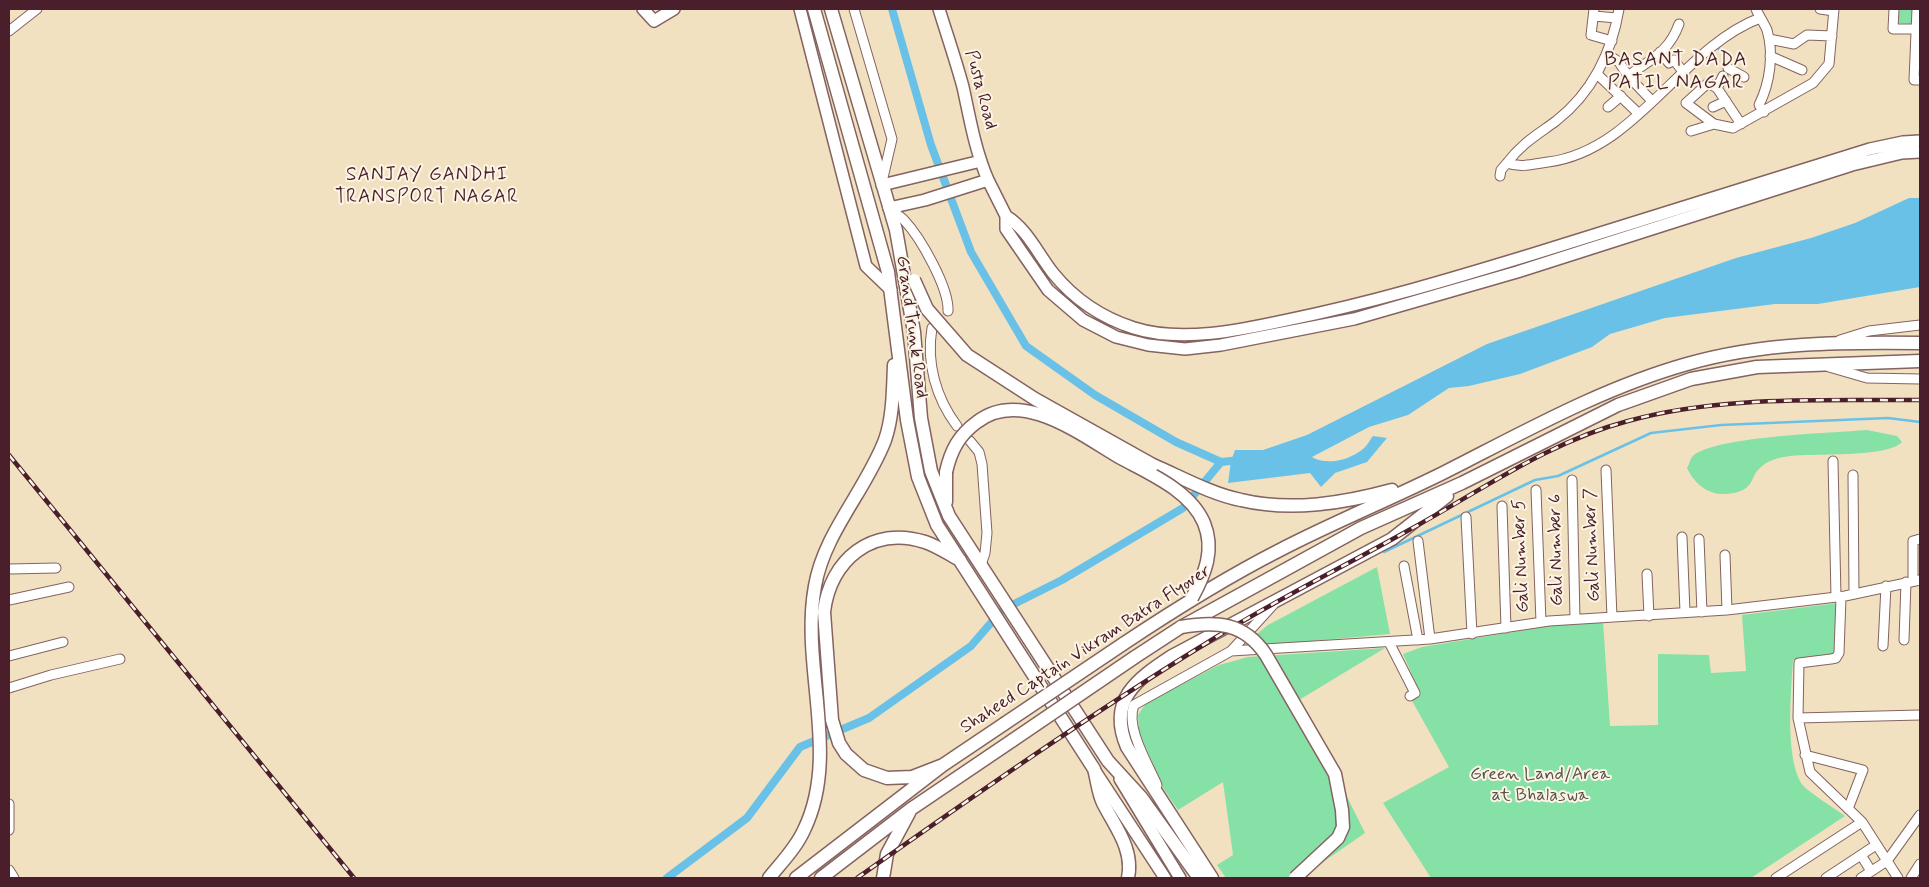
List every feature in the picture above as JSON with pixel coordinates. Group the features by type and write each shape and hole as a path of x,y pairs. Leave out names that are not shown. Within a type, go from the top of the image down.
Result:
{"highway":[{"name":"Grand Trunk Road","path":"814,9 888,272 918,478 937,525 1094,768"},
{"name":"Grand Trunk Road","path":"831,9 898,244 914,332 921,418 931,471 945,506 1108,760 1141,797 1199,878"},
{"path":"898,244 926,309 966,355 1035,399 1153,465 1240,500 1268,504 1355,501 1410,486 1444,472 1610,389 1688,364 1755,349 1835,342 1920,343"},
{"path":"769,878 796,845 805,828 814,802 819,775 820,751 810,627 815,586 822,560 885,440 891,410 896,332"},
{"path":"1212,878 1124,739 1121,716 1128,693 1143,675 1172,656 1392,539 1462,484 1618,405 1692,379 1757,367 1920,361"},
{"path":"945,506 946,472 950,456 968,428 981,418 996,412 1019,410 1059,422 1159,480 1181,495 1198,512 1207,533 1209,557 1206,569 1192,598"},
{"name":"Shaheed Captain Vikram Batra Flyover","path":"796,878 943,765 1192,598 1281,550 1444,472"},
{"name":"Shaheed Captain Vikram Batra Flyover","path":"822,878 911,809 1181,627 1361,528 1462,484"},
{"path":"943,765 923,774 899,779 875,775 854,762 839,743 834,732 827,671 824,612 826,596 835,573 856,552 880,540 911,539 926,543 962,562"},
{"path":"1181,627 1204,624 1227,625 1254,639 1266,655 1335,774 1342,810 1343,827 1338,838 1329,848 1295,878"},
{"path":"1094,768 1101,800 1123,836 1128,852 1130,870 1128,878"},
{"path":"883,878 887,854 911,809"}],"main road":[{"path":"653,12 674,9"},
{"path":"800,9 866,266 890,290"},
{"name":"Pusta Road","path":"939,9 962,86 968,118 980,162 1006,216"},
{"path":"1006,216 1017,223 1054,274 1078,299 1111,318 1136,329 1183,335 1242,330 1359,306 1447,281 1870,149 1903,142 1920,141"},
{"path":"1006,216 1006,229 1048,290 1083,320 1116,337 1148,345 1185,348 1221,345 1354,319 1518,272 1852,165 1902,153 1920,152"},
{"path":"882,185 980,162"},
{"path":"889,208 925,200 988,180"},
{"path":"1108,760 1180,878"},
{"path":"1094,768 1165,878"}],"street":[{"path":"9,31 37,9"},
{"path":"854,9 892,139 882,185"},
{"path":"1756,9 1766,28 1770,56 1767,82 1759,105 1764,112"},
{"path":"1691,131 1714,124 1737,126 1813,83 1829,64 1832,36 1834,10 1820,9"},
{"path":"1894,9 1893,29 1918,29"},
{"path":"1917,9 1917,80"},
{"path":"1500,176 1501,170 1521,146 1558,119 1585,91 1597,74 1612,41 1618,14 1594,12 1591,35 1612,41"},
{"path":"1507,163 1528,166 1559,161 1580,155 1602,142 1638,114 1726,35 1760,18"},
{"path":"1628,76 1646,65 1669,46 1679,24"},
{"path":"1768,39 1790,44 1797,42 1807,35 1832,36"},
{"path":"1782,60 1790,44"},
{"path":"1660,52 1669,63 1674,60 1684,73"},
{"path":"1607,54 1620,62 1628,76 1652,101"},
{"path":"1770,56 1802,70"},
{"path":"1728,68 1744,77"},
{"path":"1597,74 1638,114"},
{"path":"1717,88 1723,76"},
{"path":"1714,124 1686,103 1708,84 1717,88 1726,101 1737,126"},
{"path":"1608,107 1621,96"},
{"path":"1713,107 1726,101"},
{"path":"889,208 904,220 923,248 947,297 948,311"},
{"path":"1835,342 1869,331 1920,325"},
{"path":"932,328 929,342 935,385 948,414 957,426"},
{"path":"1816,364 1867,378 1920,379"},
{"path":"970,441 979,452 982,464 986,540 985,570"},
{"path":"1833,461 1839,597 1839,653 1836,658 1799,663 1798,718 1805,755 1813,778 1862,822 1898,878"},
{"name":"Gali Number 7","path":"1606,470 1612,617"},
{"path":"1853,475 1854,594"},
{"name":"Gali Number 6","path":"1572,480 1575,619"},
{"name":"Gali Number 5","path":"1536,490 1541,622"},
{"path":"1502,506 1506,628"},
{"path":"1466,517 1472,634"},
{"path":"1682,537 1685,612"},
{"path":"1699,539 1702,612"},
{"path":"1904,640 1913,581 1913,541 1920,539"},
{"path":"1418,541 1430,639"},
{"path":"1725,554 1728,610"},
{"path":"1404,566 1418,640"},
{"path":"9,569 56,568"},
{"path":"1647,574 1649,616"},
{"path":"1231,651 1418,640 1472,634 1541,622 1728,610 1839,597 1913,581"},
{"path":"1883,646 1886,586"},
{"path":"9,600 69,587"},
{"path":"1166,808 1132,727 1130,714 1134,705 1231,651 1280,598"},
{"path":"9,656 63,642"},
{"path":"1389,642 1415,693 1410,696"},
{"path":"9,688 51,675 120,659"},
{"path":"1798,718 1920,716"},
{"path":"1805,755 1863,770 1848,808"},
{"path":"9,804 9,830"},
{"path":"1861,878 1887,861 1920,815"},
{"path":"1776,878 1862,822"},
{"path":"1826,878 1876,845"},
{"path":"1861,855 1872,871"},
{"path":"1911,878 1920,864"},
{"path":"9,870 14,878"}],"green space":[{"path":"1899,9 1914,9 1913,24 1898,23"},
{"path":"1867,430 1897,436 1902,442 1882,451 1801,455 1769,461 1757,471 1746,488 1732,493 1721,494 1705,489 1696,482 1687,468 1692,457 1704,450 1723,444 1803,434"},
{"path":"1377,567 1390,634 1268,645 1257,634 1268,625"},
{"name":"Green Land/Area at Bhalaswa","path":"1838,603 1837,638 1833,654 1793,660 1790,723 1793,756 1801,783 1845,816 1751,878 1431,878 1383,803 1449,767 1411,699 1419,691 1403,654 1422,647 1574,622 1603,621 1610,726 1658,725 1658,654 1709,655 1711,673 1746,671 1742,615"},
{"path":"1385,648 1299,700 1365,833 1300,878 1226,878 1217,865 1233,855 1223,782 1178,810 1163,788 1139,732 1138,715 1146,703 1219,665 1248,657"}],"water":[{"path":"1909,198 1920,198 1920,287 1818,304 1775,304 1665,318 1610,334 1592,347 1520,374 1469,386 1449,388 1408,415 1369,427 1312,457 1324,461 1345,459 1363,449 1373,436 1387,438 1367,462 1335,473 1321,487 1310,473 1228,483 1231,461 1235,450 1263,450 1307,435 1487,344 1736,258 1811,238 1855,223"}],"waterway":[{"path":"892,9 931,145 971,252 1026,346 1095,395 1176,442 1221,462"},
{"path":"1716,46 1722,52"},
{"path":"1384,552 1535,480 1558,476 1651,433 1721,425 1888,418 1920,422"},
{"path":"667,878 747,818 800,747 869,718 971,646 1002,610 1062,580 1183,508 1221,462 1241,460"}],"railway":[{"path":"857,878 1073,729 1230,629 1515,469 1570,441 1628,421 1700,407 1773,401 1920,400"},
{"path":"9,455 354,878"}],"district":[{"name":"BASANT DADA PATIL NAGAR","path":"1676,72"},
{"name":"SANJAY GANDHI TRANSPORT NAGAR","path":"427,187"}]}
